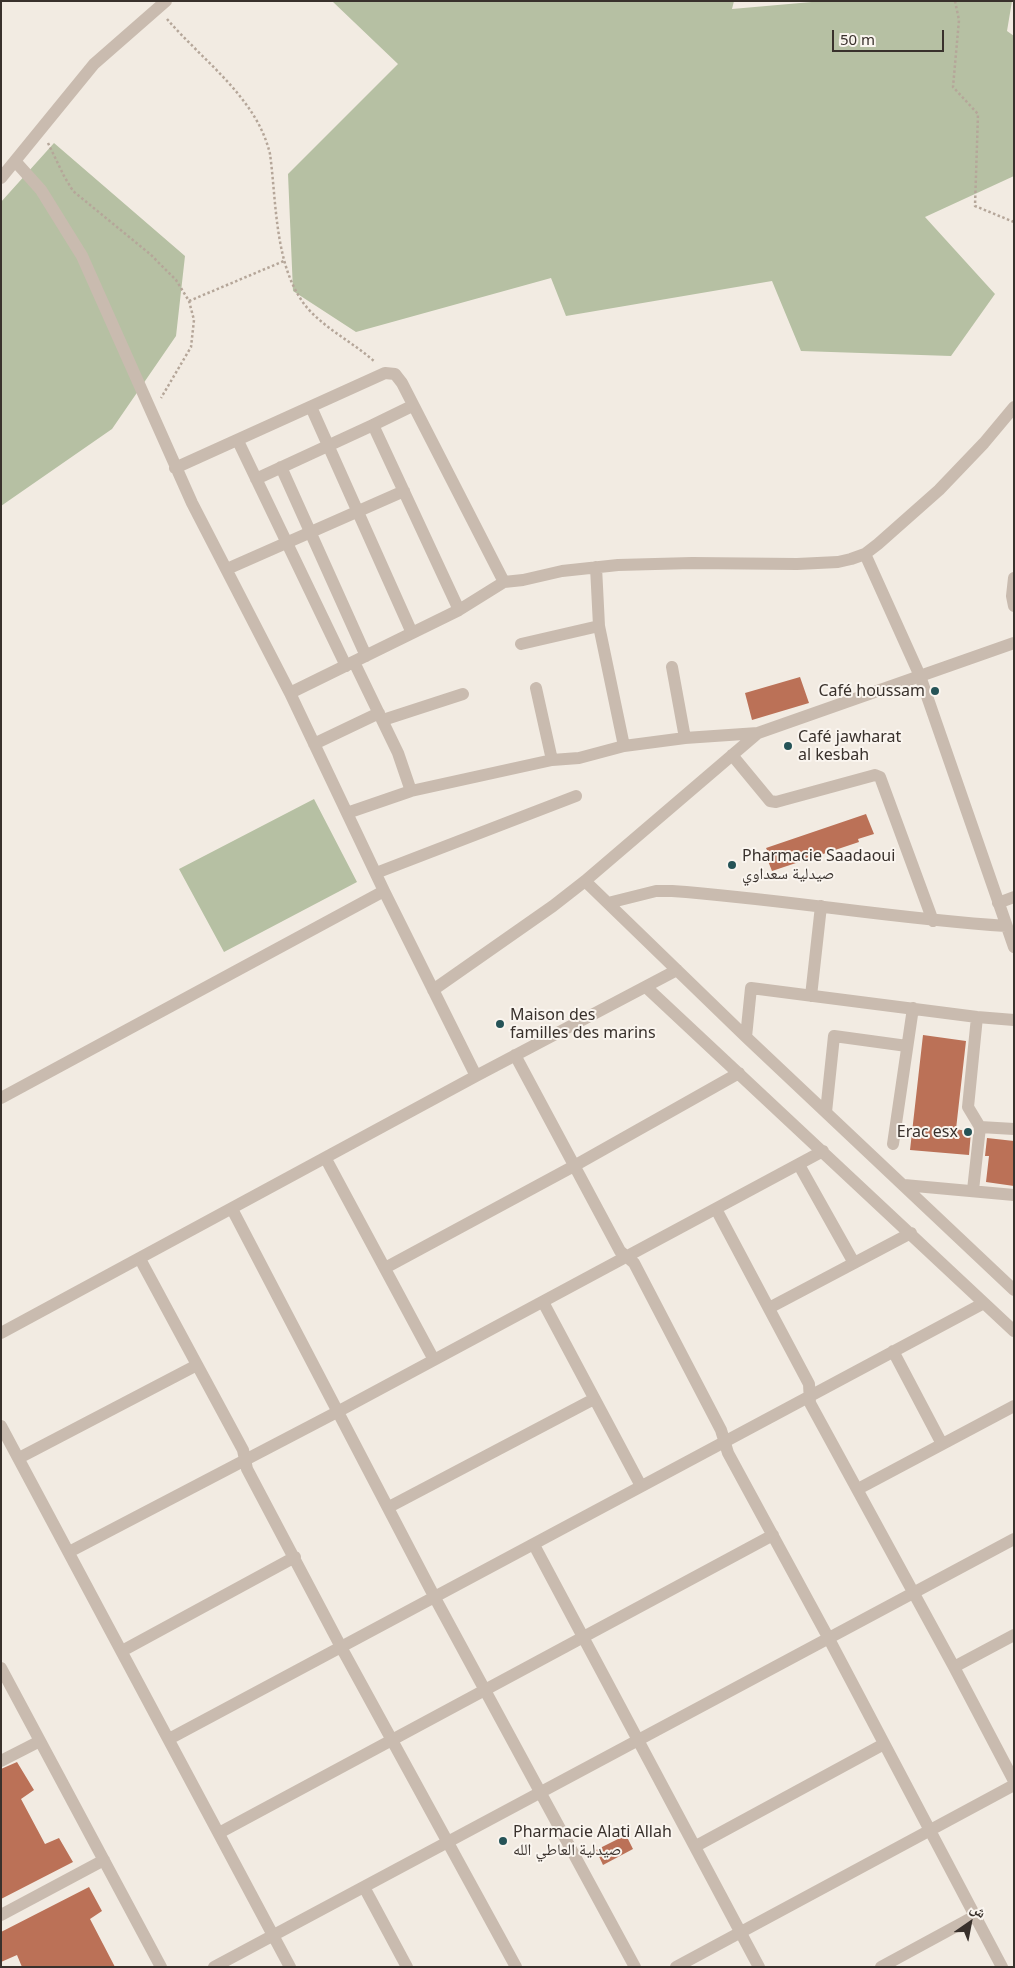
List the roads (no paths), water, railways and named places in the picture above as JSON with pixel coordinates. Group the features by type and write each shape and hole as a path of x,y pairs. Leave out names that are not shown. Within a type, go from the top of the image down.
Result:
{"street":[{"path":"1,178 94,64 162,5"},
{"path":"15,161 41,190 82,256 175,468 290,693 384,891 476,1076"},
{"path":"175,468 385,373 396,374 504,582"},
{"path":"256,479 412,406"},
{"path":"311,407 356,512 412,633"},
{"path":"290,693 459,610 504,582 523,580 562,570 596,566 838,562 864,554 896,529 964,465 1014,407"},
{"path":"373,425 459,610"},
{"path":"238,441 287,543 355,661 398,753 411,791"},
{"path":"281,467 310,533 355,661"},
{"path":"227,569 404,491"},
{"path":"864,554 920,676 1014,947"},
{"path":"596,566 598,626 624,746"},
{"path":"1014,578 1012,596 1014,606"},
{"path":"521,644 598,626"},
{"path":"347,814 411,791 552,760 579,758 624,746 685,738 758,733 1014,643"},
{"path":"672,667 685,738"},
{"path":"536,688 552,760"},
{"path":"314,744 381,717 463,694"},
{"path":"434,990 553,906 585,881 758,733"},
{"path":"732,755 770,801 776,802 875,775 880,777 933,921"},
{"path":"376,874 576,796"},
{"path":"585,881 1014,1290"},
{"path":"1,1098 384,891"},
{"path":"608,903 656,891 672,891 821,906 933,921 1006,926"},
{"path":"998,903 1014,897"},
{"path":"811,996 821,906"},
{"path":"1,1333 232,1210 515,1055 677,970"},
{"path":"646,987 1014,1331"},
{"path":"746,1036 751,988 1014,1020"},
{"path":"893,1144 913,1008"},
{"path":"973,1190 980,1127 968,1107 977,1017"},
{"path":"826,1112 834,1036 907,1046"},
{"path":"515,1055 620,1251 634,1263 721,1430 728,1453 829,1639 1002,1967"},
{"path":"384,1268 574,1166 739,1073"},
{"path":"980,1127 1014,1129"},
{"path":"70,1552 543,1302 823,1151"},
{"path":"326,1159 434,1360"},
{"path":"799,1165 854,1263"},
{"path":"904,1185 1014,1195"},
{"path":"676,1967 1014,1783 954,1666 810,1403 809,1384 716,1209"},
{"path":"232,1210 435,1598 635,1967"},
{"path":"769,1308 911,1233"},
{"path":"140,1259 243,1450 247,1469 516,1967"},
{"path":"543,1302 641,1486"},
{"path":"169,1739 984,1303"},
{"path":"893,1351 942,1444"},
{"path":"19,1458 197,1365"},
{"path":"388,1507 594,1399"},
{"path":"858,1489 1014,1406"},
{"path":"1,1426 290,1967"},
{"path":"220,1833 773,1535"},
{"path":"214,1967 1014,1539"},
{"path":"534,1545 759,1967"},
{"path":"122,1651 295,1557"},
{"path":"954,1666 1014,1635"},
{"path":"1,1668 161,1967"},
{"path":"1,1761 40,1741"},
{"path":"696,1846 884,1744"},
{"path":"1,1915 104,1860"},
{"path":"364,1887 407,1967"},
{"path":"881,1967 975,1916"}],"place":[{"name":"Café houssam","path":"935,691"},
{"name":"Café jawharat al kesbah","path":"788,746"},
{"name":"Pharmacie Saadaoui صيدلية سعداوي","path":"732,865"},
{"name":"Maison des familles des marins","path":"500,1024"},
{"name":"Erac esx","path":"968,1132"},
{"name":"Pharmacie Alati Allah صيدلية العاطي الله","path":"503,1841"}]}
